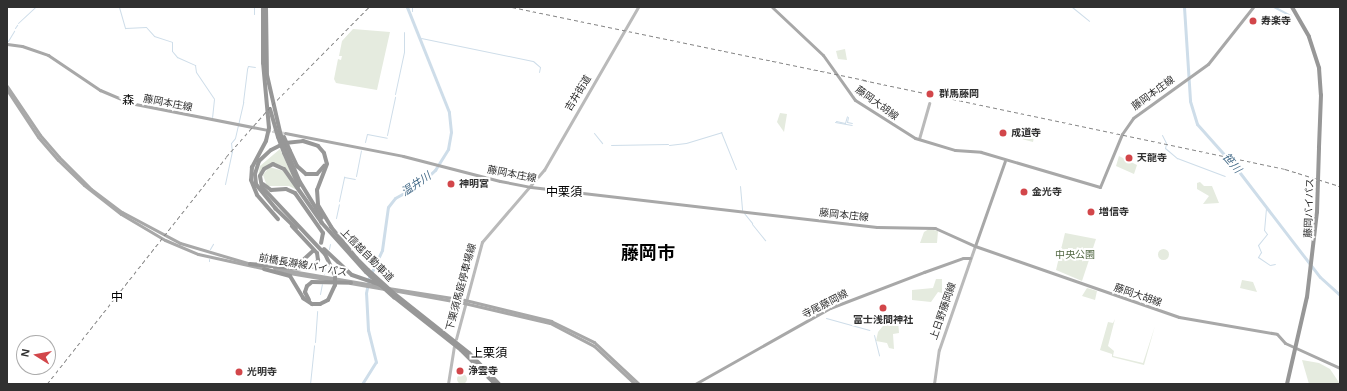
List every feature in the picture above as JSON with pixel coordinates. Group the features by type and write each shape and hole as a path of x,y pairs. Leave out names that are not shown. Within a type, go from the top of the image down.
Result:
{"highway":[{"name":"上信越自動車道","path":"263,7 263,62 269,103 298,183 322,223 367,271 461,350 495,384"},
{"path":"266,7 267,74 282,136"},
{"name":"藤岡バイパス","path":"1287,384 1296,348 1313,262 1317,212 1321,82 1315,54 1306,32 1290,7"},
{"path":"263,62 269,131 251,172 251,183 256,193 278,219"},
{"path":"277,207 256,182 255,171 259,161 271,150 285,143 306,142 318,146 324,153 327,164 317,190 318,205 331,227 357,260"},
{"path":"264,269 290,276 303,298 312,304 320,304 328,300 334,285 334,275 327,256 277,207 262,190 257,181 258,169 264,158 283,146 306,144 321,152 324,166 317,174 306,174 298,168 287,152"},
{"name":"上信越自動車道","path":"287,152 314,206 367,271"},
{"path":"277,207 260,183 260,174 265,168 275,164 284,169 322,223"},
{"path":"265,168 261,176 264,185 271,190 288,189 295,193 323,233 321,243"},
{"path":"251,172 256,189 277,207"},
{"path":"250,264 303,269 316,266 318,260 316,251 290,220"},
{"path":"290,220 348,272 367,284 390,288"},
{"path":"292,263 301,262 313,251"},
{"path":"334,285 329,296 322,302 312,302 305,296 307,286 316,281 351,283"},
{"name":"上信越自動車道","path":"395,296 469,353 499,384"}],"main road":[{"name":"吉井街道","path":"531,187 544,170 638,7"},
{"name":"藤岡大胡線","path":"772,7 823,55 856,100 919,140 955,150 981,152 1005,161"},
{"name":"藤岡本庄線","path":"1005,161 1100,187 1122,134 1133,118 1211,61 1253,7"},
{"name":"藤岡本庄線","path":"7,44 29,47 48,55 100,90 130,103 268,130"},
{"name":"前橋長瀞線バイパス","path":"7,86 40,135 58,157 91,189 122,212 180,243 250,264 465,301 535,316 573,330 604,350 639,384"},
{"name":"前橋長瀞線バイパス","path":"7,90 38,137 84,186 121,214 166,240 198,254 264,269 351,283 367,284"},
{"path":"919,140 929,103"},
{"name":"藤岡本庄線","path":"282,136 439,165 531,187 870,226 930,227 975,246"},
{"path":"975,246 1005,161"},
{"name":"下栗須馬庭停車場線","path":"456,339 465,301 483,239 531,187"},
{"name":"藤岡大胡線","path":"975,246 1179,317 1276,334 1283,342 1340,368"},
{"name":"上日野藤岡線","path":"934,384 939,350 975,246"},
{"name":"寺尾藤岡線","path":"695,384 831,308 924,272 963,258 970,258"},
{"name":"前橋長瀞線バイパス","path":"390,288 465,301 534,318 571,332 606,355 635,384"},
{"path":"448,384 454,347"}],"green space":[{"path":"353,29 390,32 377,90 336,83 334,79 338,59 341,60 342,56 339,56 342,41"},
{"path":"845,49 847,60 838,59 836,51"},
{"path":"780,113 787,114 784,132 777,122"},
{"path":"1029,127 1039,129 1039,132 1035,132 1033,142 1014,137 1015,130 1028,132"},
{"path":"280,149 294,180 283,166 273,163 261,170 260,185 258,176 260,166"},
{"path":"1119,156 1137,165 1134,174 1116,166"},
{"path":"269,167 284,171 297,190 289,186 267,186 263,175"},
{"path":"1200,182 1204,186 1212,186 1219,203 1203,204 1209,196 1197,189 1197,183"},
{"path":"929,229 938,231 937,243 920,243 924,232"},
{"name":"中央公園","path":"1065,233 1096,239 1082,281 1056,270"},
{"path":"1161,249 1165,249 1167,250 1167,258 1161,259 1158,256 1158,252"},
{"path":"936,279 942,279 942,293 938,292 931,302 912,300 912,290 933,288"},
{"path":"1242,280 1253,282 1257,292 1240,288"},
{"path":"1087,288 1097,291 1095,300 1082,296"},
{"path":"898,319 899,333 893,334 894,349 889,348 887,343 876,341 878,332 887,321"},
{"path":"1115,319 1108,346 1114,351 1113,356 1143,363 1155,326 1144,365 1112,357 1112,354 1100,350 1108,322 1113,323"},
{"path":"1302,360 1319,363 1330,369 1340,384 1309,384"},
{"path":"462,374 467,379 462,384 457,379"}],"waterway":[{"path":"18,23 35,7"},
{"path":"119,7 125,28 146,27 154,36 172,42 172,51 177,57 195,65 196,72 214,99 212,117"},
{"path":"254,7 254,14"},
{"name":"温井川","path":"362,384 376,362 368,330 366,293 369,278 382,250 388,207 395,198 420,184 435,170 448,149 451,132 449,112 407,7"},
{"path":"1072,7 1089,21"},
{"name":"笹川","path":"1184,7 1190,101 1197,124 1237,169 1320,277 1340,295"},
{"path":"1274,7 1291,16"},
{"path":"8,41 14,31"},
{"path":"395,94 404,52 404,32"},
{"path":"421,38 533,61 540,67 539,72"},
{"path":"225,184 232,152 231,143 235,138 243,102 247,69 248,66 255,67"},
{"path":"387,135 395,97"},
{"path":"836,121 845,123 847,116"},
{"path":"848,117 847,122 852,123"},
{"path":"835,122 852,125"},
{"path":"669,145 686,143 721,132 736,169"},
{"path":"594,133 602,143"},
{"path":"365,142 367,134 387,138"},
{"path":"1162,135 1166,143"},
{"path":"611,145 668,144"},
{"path":"1166,144 1165,148 1177,158 1225,176"},
{"path":"356,176 361,150"},
{"path":"339,201 344,177 355,179"},
{"path":"740,186 742,210"},
{"path":"336,218 339,204"},
{"path":"1266,208 1264,230 1267,234 1258,245 1261,252 1258,257 1270,265 1275,264"},
{"path":"744,213 752,223"},
{"path":"752,224 765,240"},
{"path":"210,249 213,244"},
{"path":"329,249 330,244"},
{"path":"324,274 325,268"},
{"path":"320,294 322,284"},
{"path":"315,342 317,311"},
{"path":"826,318 869,330"},
{"path":"874,335 879,355"},
{"path":"310,384 314,345"}],"tunnel":[{"path":"268,130 285,133"}],"railway":[{"path":"47,384 226,157 272,105 369,7"},
{"path":"512,7 868,81"},
{"path":"863,80 1285,169 1340,186"}],"place":[{"name":"寿楽寺","path":"1253,21"},
{"name":"群馬藤岡","path":"930,94"},
{"name":"成道寺","path":"1003,133"},
{"name":"天龍寺","path":"1129,158"},
{"name":"神明宮","path":"451,184"},
{"name":"金光寺","path":"1024,192"},
{"name":"増信寺","path":"1091,212"},
{"name":"富士浅間神社","path":"883,308"},
{"name":"浄雲寺","path":"460,371"},
{"name":"光明寺","path":"239,372"}],"district":[{"name":"森","path":"128,101"},
{"name":"中栗須","path":"564,193"},
{"name":"藤岡市","path":"648,253"},
{"name":"中","path":"117,298"},
{"name":"上栗須","path":"489,354"}]}
